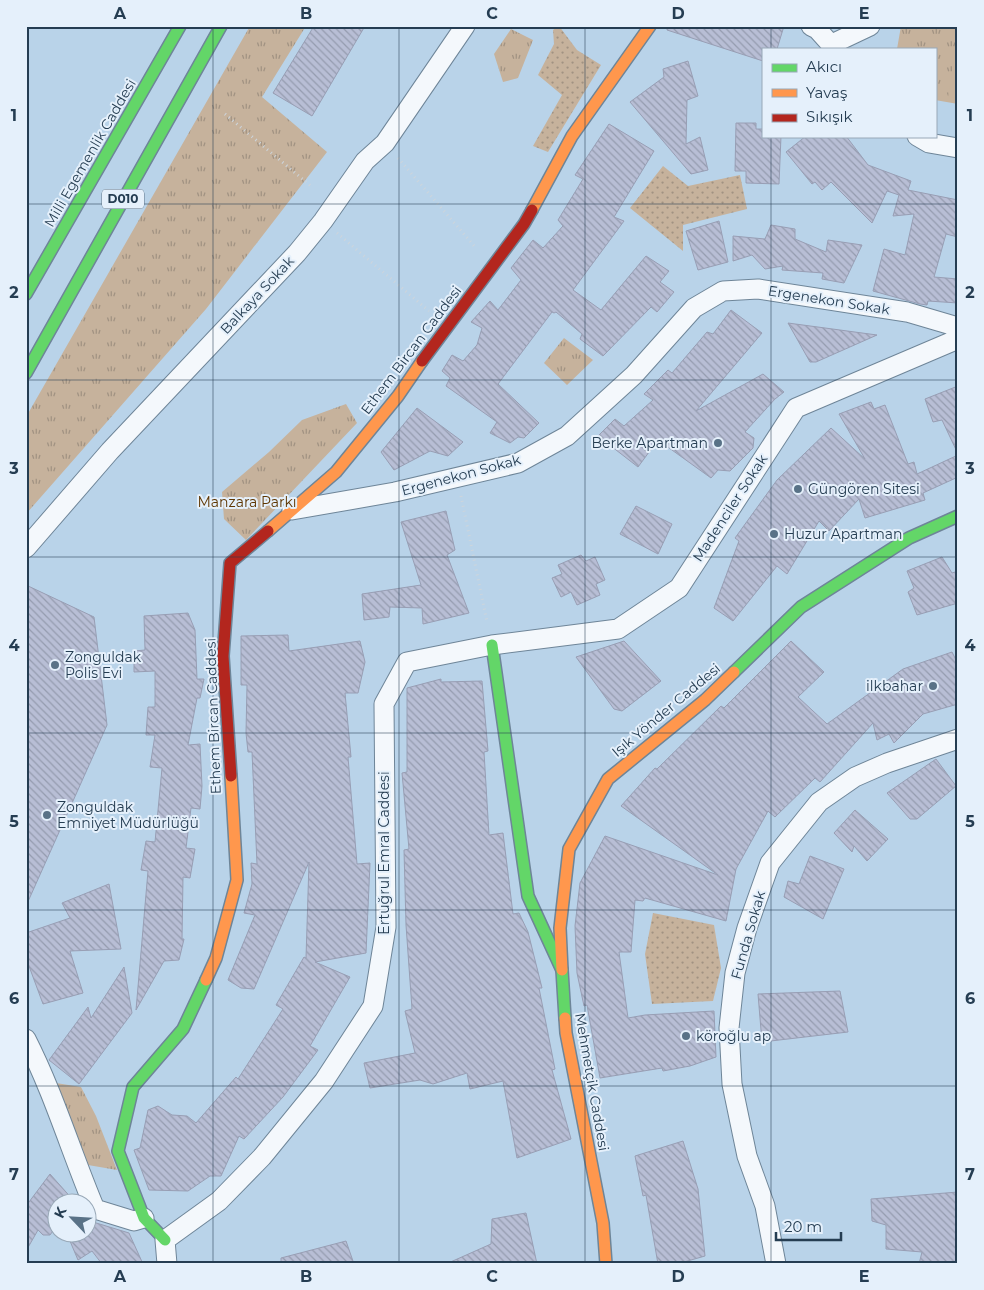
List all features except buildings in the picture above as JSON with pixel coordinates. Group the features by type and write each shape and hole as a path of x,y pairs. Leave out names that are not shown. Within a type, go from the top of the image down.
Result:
{"main road":[{"name":"Milli Egemenlik Caddesi","path":"26,294 180,26"},
{"name":"D010","path":"26,373 221,26"},
{"name":"Ethem Bircan Caddesi","path":"164,1240 144,1218 118,1151 132,1087 183,1029 216,958 237,880 223,656 230,563 336,472 398,396 447,326 524,224 572,136 650,26"},
{"name":"Işık Yönder Caddesi","path":"562,970 560,928 569,850 608,779 705,700 801,607 909,538 958,516"},
{"name":"Mehmetçik Caddesi","path":"492,645 528,896 562,970 566,1033 603,1222 606,1264"}],"street":[{"name":"Balkaya Sokak","path":"26,548 110,451 297,253 323,221 365,161 385,143 465,26"},
{"path":"812,26 833,46 870,26"},
{"path":"920,138 929,143 958,148"},
{"name":"Ergenekon Sokak","path":"289,511 458,479 518,463 568,436 634,375 694,308 723,291 758,290 907,312 958,327"},
{"name":"Madenciler Sokak","path":"492,645 618,629 679,588 796,408 958,340"},
{"name":"Ertuğrul Emral Caddesi","path":"164,1240 219,1201 262,1157 324,1081 372,1006 386,927 384,704 407,662 492,645"},
{"name":"Funda Sokak","path":"776,1264 765,1206 747,1156 732,1084 729,1028 735,973 747,928 770,863 819,802 855,777 887,763 958,739"},
{"path":"26,1039 55,1101 70,1150 95,1209 134,1221 144,1218"},
{"path":"164,1240 167,1264"}],"path":[{"path":"225,114 312,187"},
{"path":"385,143 481,253 487,273"},
{"path":"323,221 447,326"},
{"path":"458,479 492,645"}],"green space":[{"path":"250,26 306,26 262,97 327,152 206,309 26,514 26,417"},
{"path":"559,26 577,50 601,65 548,152 533,146 562,95 538,75 554,44 553,30"},
{"path":"901,26 958,26 958,104 936,100 936,48 897,48"},
{"path":"511,29 533,40 518,78 503,82 494,54"},
{"path":"958,38 958,98 948,97"},
{"path":"663,166 688,186 740,175 747,209 683,225 683,251 630,208"},
{"path":"564,338 593,360 567,385 544,363"},
{"name":"Manzara Parkı","path":"346,404 357,423 246,540 224,519 222,492 269,452 302,420"},
{"path":"653,913 714,925 721,968 713,1001 652,1004 645,954"},
{"path":"56,1083 81,1087 96,1116 117,1170 88,1165 70,1129"}],"traffic: fast":[{"path":"26,294 180,26"},
{"path":"26,373 221,26"},
{"path":"734,672 801,607 909,538 958,516"},
{"path":"492,645 528,896 562,970 565,1018"},
{"path":"165,1240 144,1218 118,1151 133,1087 183,1029 206,980"}],"traffic: slow":[{"path":"532,210 572,136 650,26"},
{"path":"268,531 336,472 398,396 422,361"},
{"path":"562,970 560,928 569,849 608,779 705,700 734,672"},
{"path":"206,980 216,958 237,880 231,776"},
{"path":"565,1018 566,1033 603,1223 606,1264"}],"traffic: jam":[{"path":"422,361 524,224 532,210"},
{"path":"231,776 223,656 230,563 268,531"}],"place":[{"name":"Berke Apartman","path":"718,443"},
{"name":"Güngören Sitesi","path":"798,489"},
{"name":"Huzur Apartman","path":"774,534"},
{"name":"Zonguldak Polis Evi","path":"55,665"},
{"name":"ilkbahar","path":"933,686"},
{"name":"Zonguldak Emniyet Müdürlüğü","path":"47,815"},
{"name":"köroğlu ap","path":"686,1036"}]}
